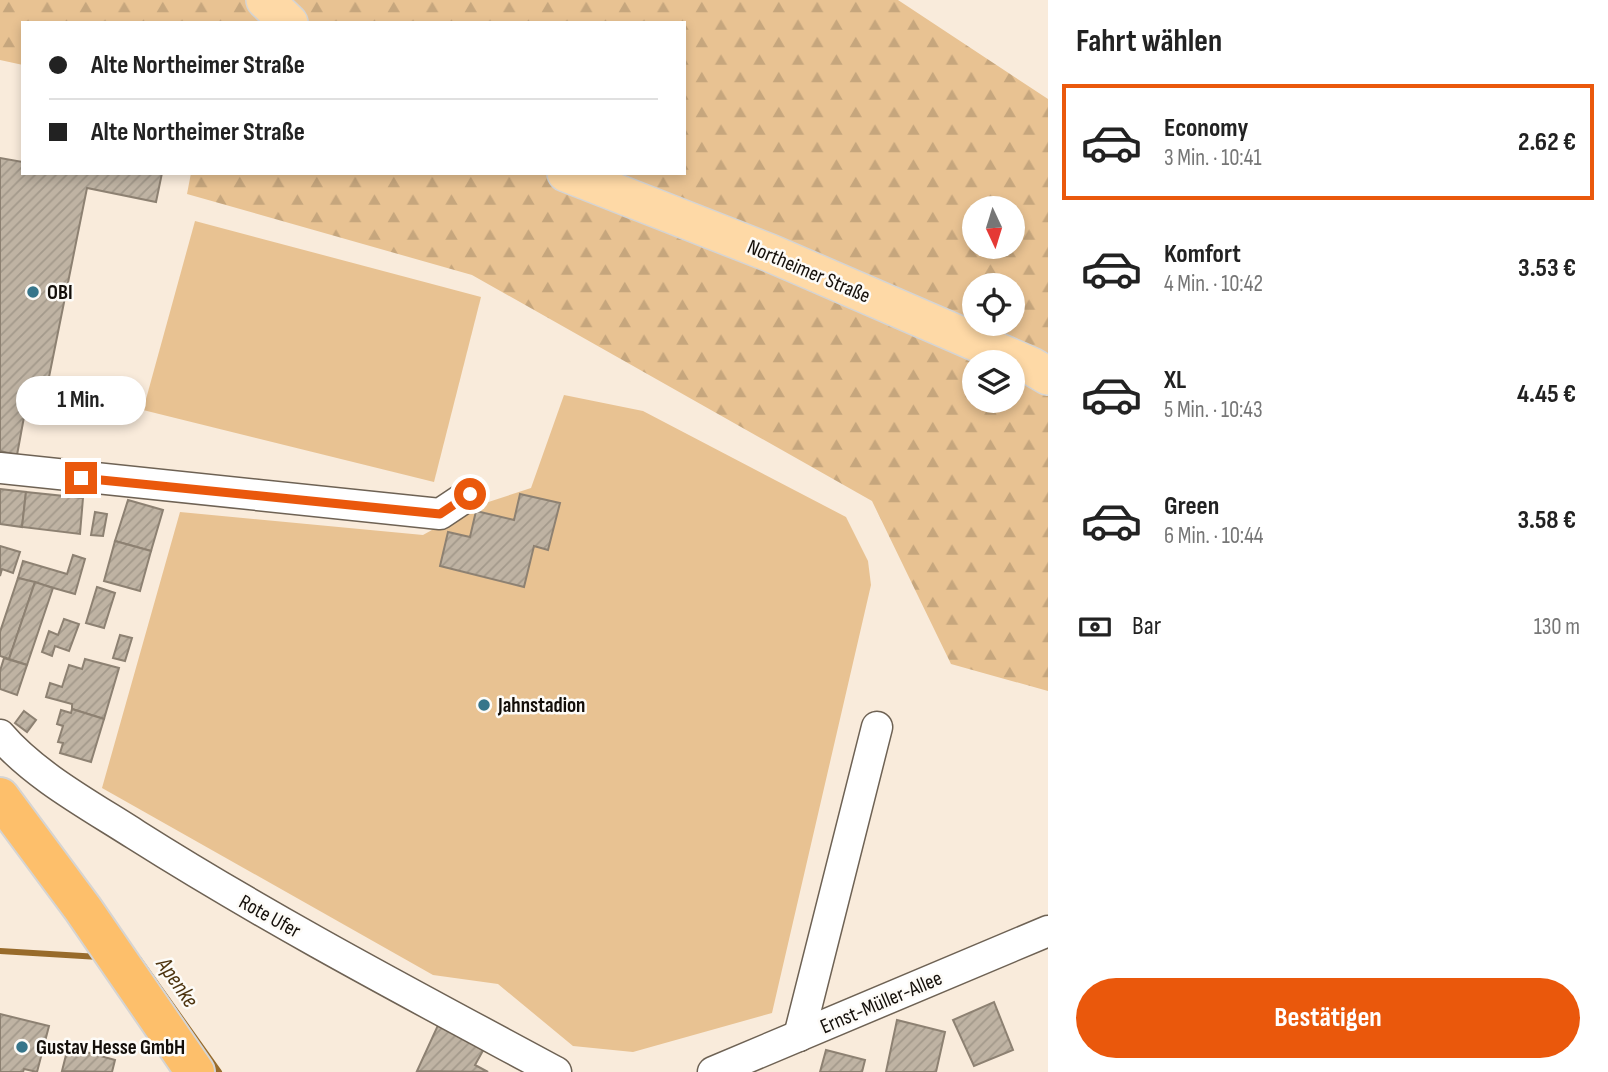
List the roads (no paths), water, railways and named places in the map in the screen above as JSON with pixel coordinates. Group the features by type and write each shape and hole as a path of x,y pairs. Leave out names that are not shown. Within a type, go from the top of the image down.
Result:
{"highway":[{"path":"0,797 169,1072"},
{"path":"0,838 72,916 195,1072"}],"main road":[{"path":"265,0 287,21"},
{"name":"Northeimer Straße","path":"571,175 770,253 1031,366 1048,376"}],"street":[{"path":"0,468 440,514 470,494"},
{"path":"799,1036 877,727"},
{"name":"Rote Ufer","path":"0,735 28,761 89,804 216,886 556,1072"},
{"name":"Ernst-Müller-Allee","path":"713,1072 1048,931"}],"waterway":[{"name":"Apenke","path":"0,951 99,957"},
{"name":"Apenke","path":"138,958 219,1072"}],"place":[{"name":"OBI","path":"33,292"},
{"name":"Jahnstadion","path":"484,705"},
{"name":"Gustav Hesse GmbH","path":"22,1047"}]}
